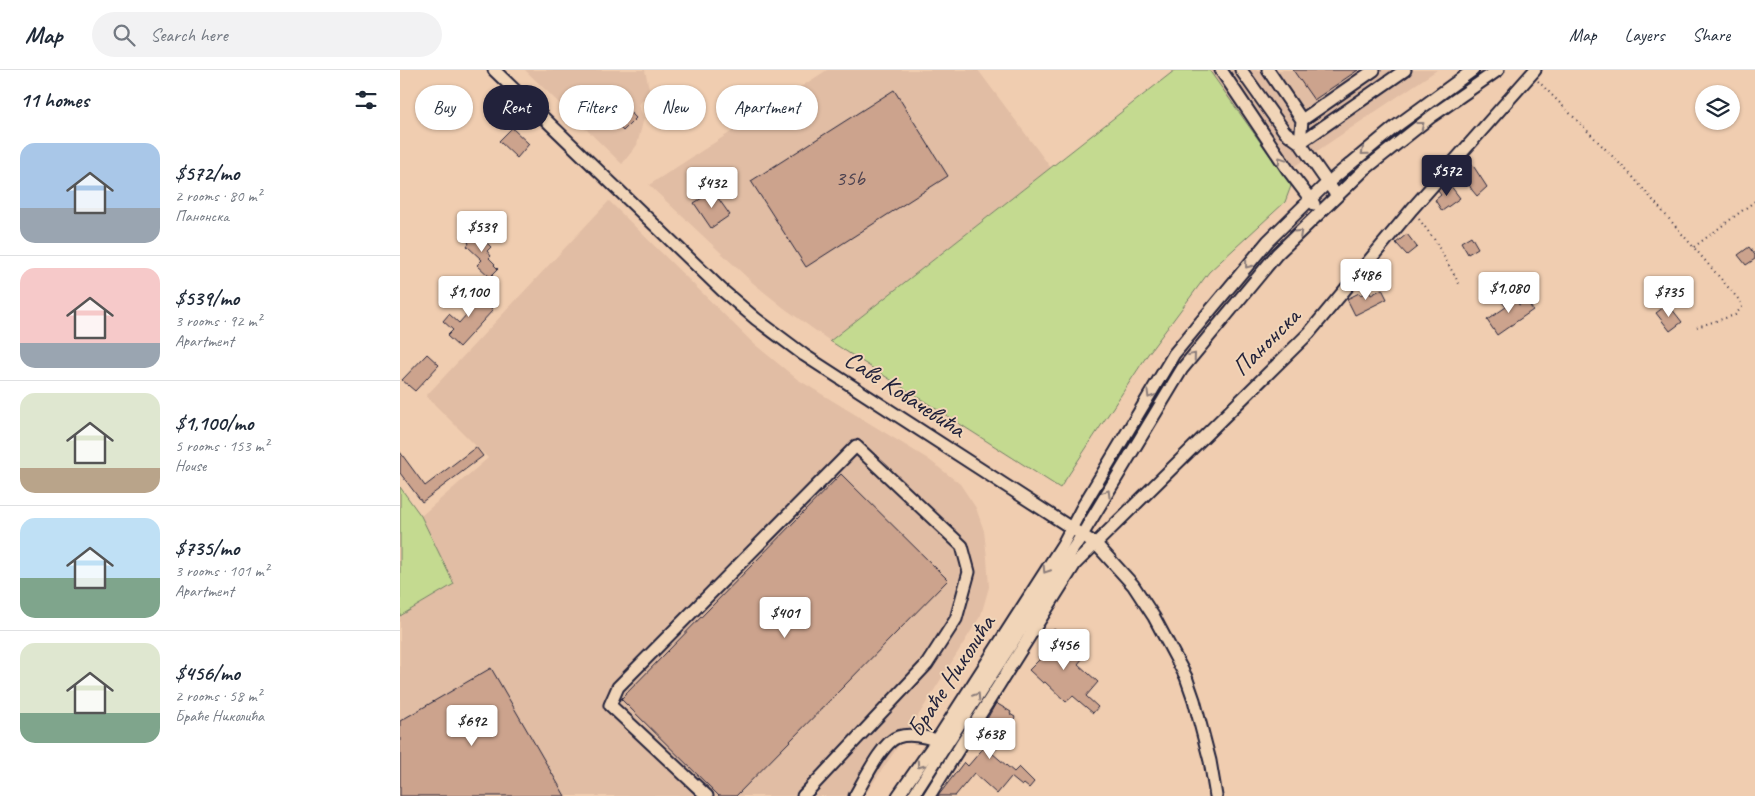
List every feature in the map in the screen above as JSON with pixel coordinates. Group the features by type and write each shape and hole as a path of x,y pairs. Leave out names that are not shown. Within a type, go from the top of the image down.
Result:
{"street":[{"name":"Саве Ковачевића","path":"494,70 722,290 756,319 846,384 1096,544 1133,585 1154,617 1186,677 1210,762 1216,796"},
{"path":"1220,70 1288,170 1320,213"},
{"path":"1241,70 1285,132 1300,143 1337,196"},
{"path":"1268,70 1302,120 1300,143"},
{"path":"1302,120 1374,70"},
{"path":"1300,143 1406,70"},
{"name":"Браће Николића","path":"898,796 937,740 1063,544 1174,354 1268,241 1310,199 1395,127 1473,70"},
{"name":"Браће Николића","path":"913,796 1082,535 1182,369 1277,254 1364,170 1432,116 1498,70"},
{"name":"Панонска","path":"929,796 1075,564 1309,333 1412,209 1534,72"},
{"path":"707,796 610,705 618,687 856,446 962,546 969,572 956,619 927,664 803,796"},
{"path":"855,796 886,745 898,737 914,736 937,740"}],"path":[{"path":"1534,72 1632,176 1740,301 1742,307 1735,315 1697,327"},
{"path":"1694,247 1755,202"},
{"path":"1412,209 1434,239 1461,287"}],"shaded area":[{"path":"525,70 645,70 648,85 644,85 644,99 638,105 644,118 637,145 622,164 587,130 634,130 634,85 559,85 559,103 549,93 549,85 540,85"},
{"path":"827,70 978,70 1051,168 830,341 753,283 649,185 734,130 818,130 818,85 804,85"},
{"path":"1209,70 1437,70 1283,174"},
{"path":"609,201 753,343 797,379 928,459 960,484 976,508 984,531 989,587 981,615 908,732 864,796 400,796 400,616 453,584 421,516 488,458 426,396"}],"green space":[{"path":"1175,70 1209,70 1291,186 1285,202 1209,272 1148,354 1060,488 830,341"},
{"path":"400,487 421,516 454,584 400,616"}],"building":[{"path":"1293,70 1358,70 1314,100"},
{"path":"894,90 948,176 806,267 751,181"},
{"path":"510,130 514,130 529,144 517,158 499,141"},
{"path":"1472,164 1487,187 1477,196 1461,171"},
{"path":"1447,181 1460,198 1442,211 1435,200 1441,195 1438,191"},
{"path":"713,191 730,215 711,228 694,203"},
{"path":"474,230 491,247 487,251 491,256 489,258 498,269 490,277 477,265 482,260 467,246 469,243 465,239"},
{"path":"1407,234 1417,247 1407,255 1396,243"},
{"path":"1471,236 1478,248 1468,254 1461,242"},
{"path":"1749,247 1755,255 1755,259 1746,265 1738,255"},
{"path":"472,287 487,300 485,302 493,310 459,347 447,336 453,330 443,321 449,314 459,323 475,305 464,296"},
{"path":"1382,289 1387,299 1355,315 1347,299 1359,293 1360,295 1369,291 1371,295"},
{"path":"1511,292 1519,305 1526,300 1533,310 1497,335 1487,320 1506,307 1500,299"},
{"path":"1668,304 1682,322 1670,331 1656,313"},
{"path":"427,354 439,365 415,391 402,380"},
{"path":"476,447 483,456 422,502 400,473 400,452 425,486"},
{"path":"841,474 948,580 736,796 719,796 621,699"},
{"path":"1054,629 1060,634 1062,632 1072,641 1068,645 1083,658 1078,664 1098,682 1086,696 1098,707 1093,713 1073,696 1066,702 1029,670 1040,659 1038,657 1049,639 1047,637"},
{"path":"491,668 565,796 400,796 400,721"},
{"path":"996,703 1011,712 1010,714 1015,717 1005,736 1008,738 992,753 1014,772 1019,767 1034,782 1029,788 1024,784 1022,786 1011,777 997,794 974,773 955,796 938,796 964,762 968,766 992,738 984,731 993,723 987,719"}]}
